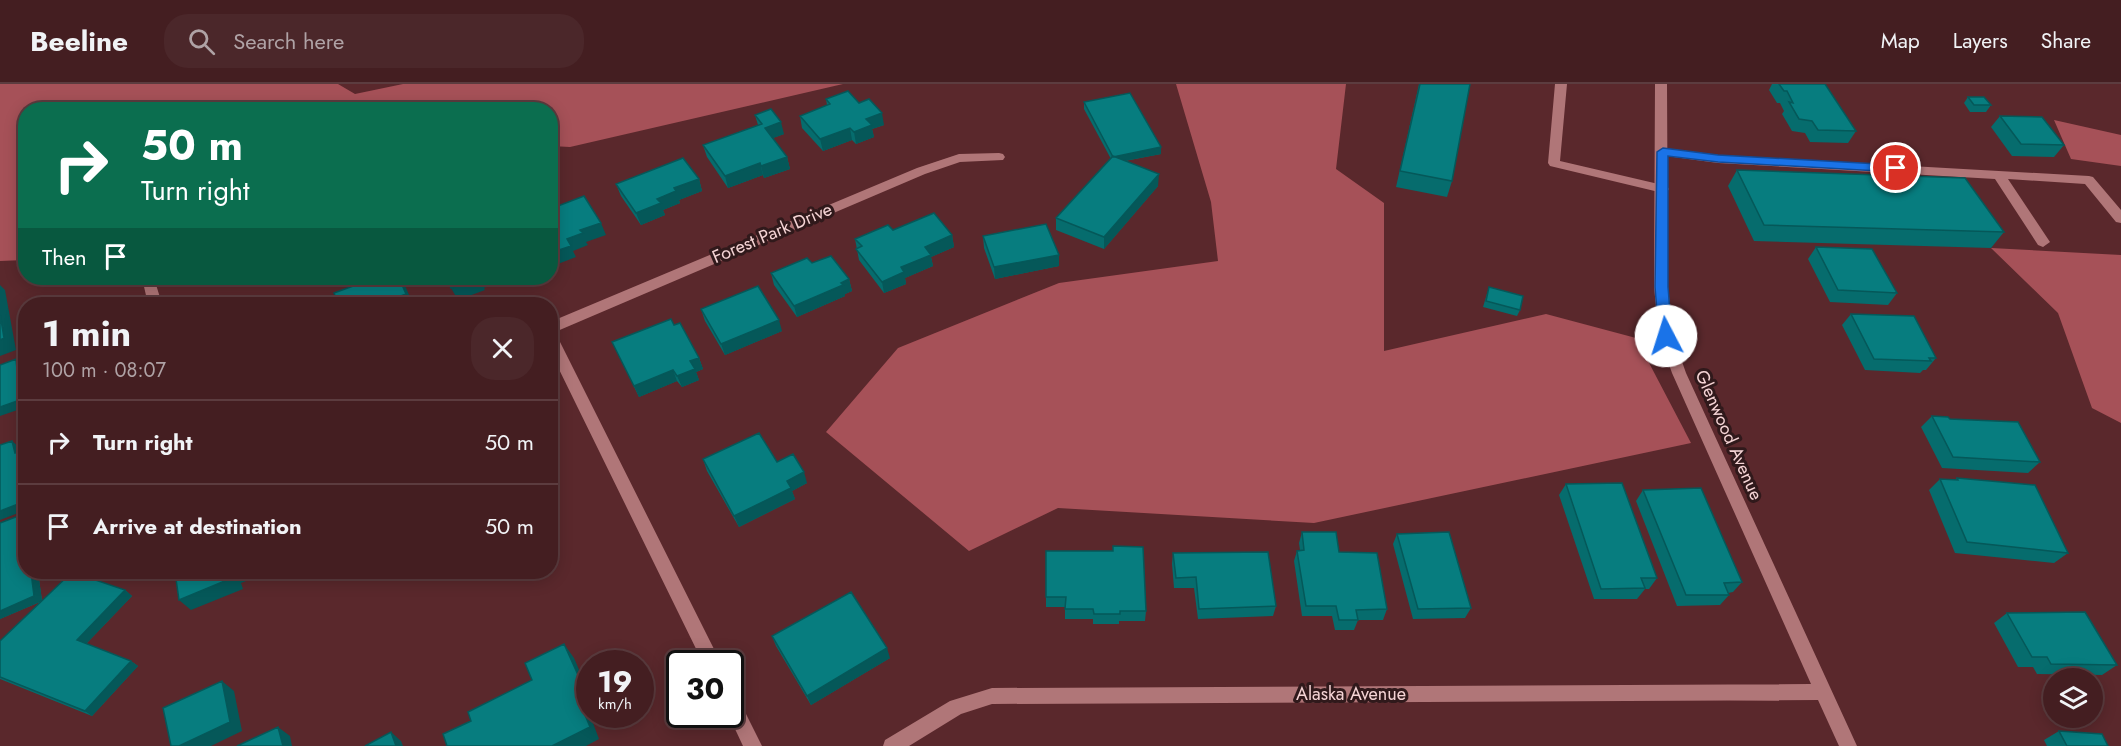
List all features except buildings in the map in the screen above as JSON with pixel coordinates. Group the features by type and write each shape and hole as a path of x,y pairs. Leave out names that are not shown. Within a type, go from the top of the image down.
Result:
{"street":[{"path":"1561,84 1554,163 1663,189"},
{"name":"Glenwood Avenue","path":"1661,84 1662,287 1666,336 1684,383 1848,746"},
{"path":"1663,152 1718,159 2089,180 2121,219"},
{"name":"Forest Park Drive","path":"558,325 921,171 959,158 999,157"},
{"path":"1998,174 2043,242"},
{"path":"558,351 706,650"},
{"name":"Alaska Avenue","path":"892,746 956,707 992,696 1823,692"},
{"path":"744,728 753,746"}],"shaded area":[{"path":"0,84 338,84 355,94 403,84 843,84 570,147 558,146 558,102 18,102 18,260 0,261"},
{"path":"1176,84 1346,84 1336,169 1384,203 1384,351 1546,314 1636,338 1691,443 1314,523 1058,508 969,551 826,432 898,348 1059,283 1218,261 1211,202"},
{"path":"2054,120 2121,135 2121,166 2071,159"},
{"path":"1991,248 2121,255 2121,423 2092,408 2058,313"}],"route":[{"path":"1666,336 1662,287 1663,152 1718,159 1896,168"}]}
